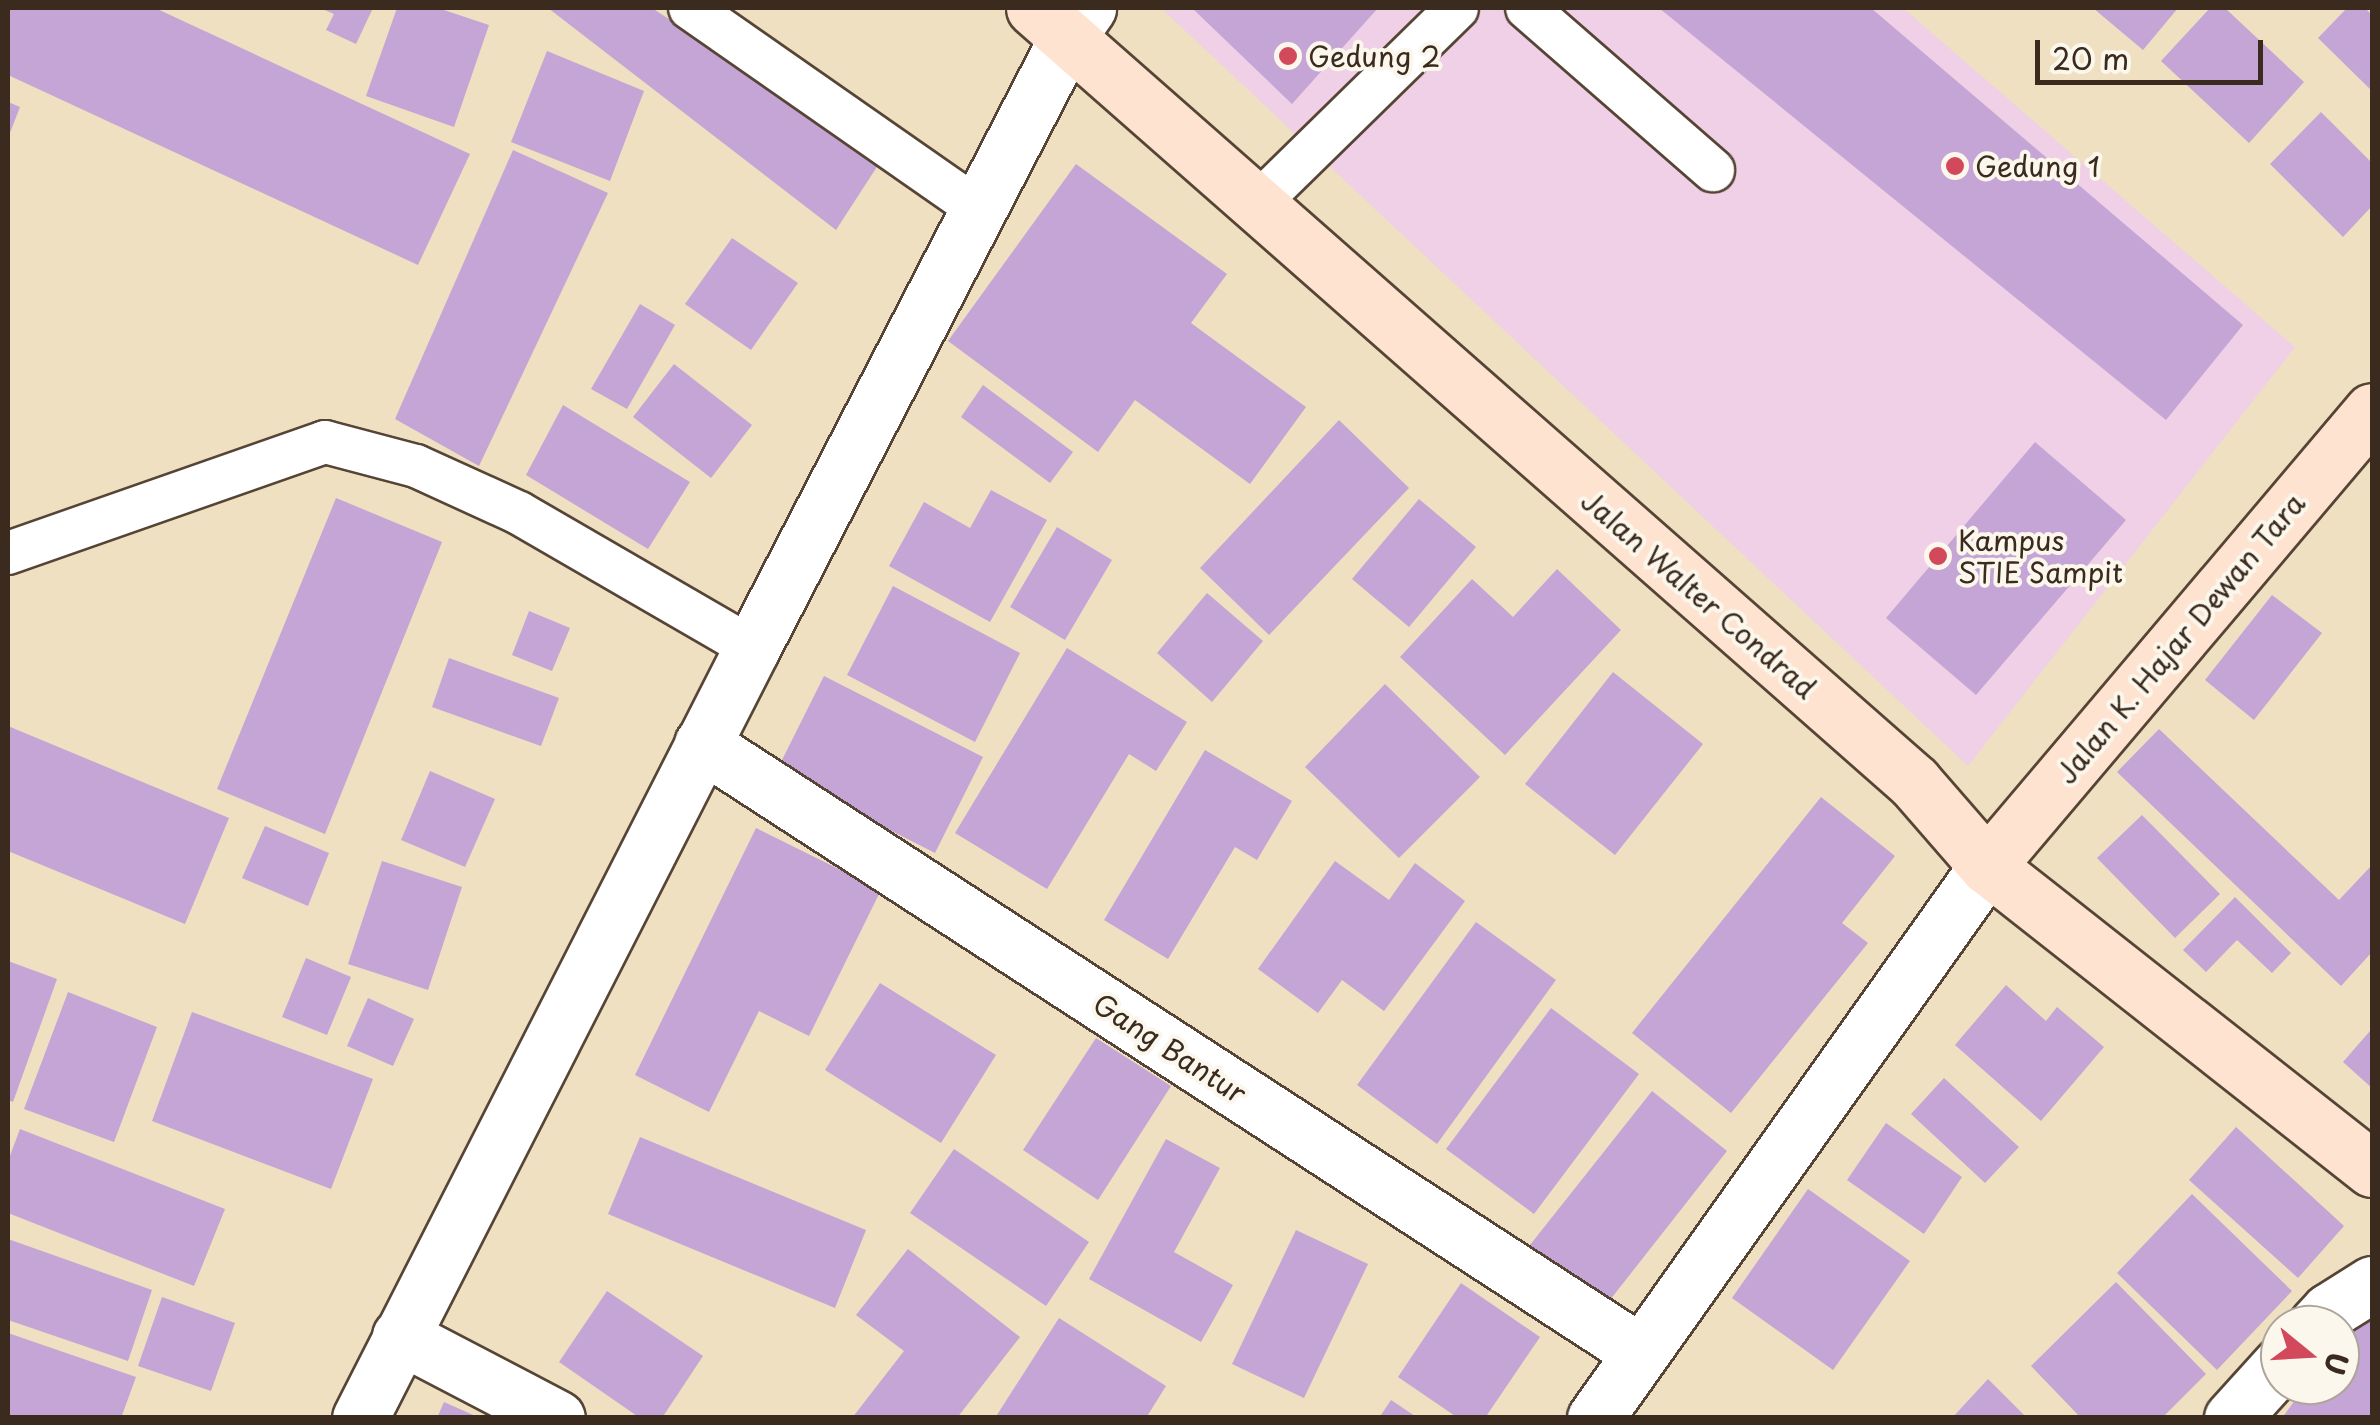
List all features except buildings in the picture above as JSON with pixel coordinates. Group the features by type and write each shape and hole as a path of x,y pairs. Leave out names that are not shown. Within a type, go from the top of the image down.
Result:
{"street":[{"path":"360,1418 978,209 1063,18"},
{"name":"Jalan Walter Condrad","path":"1063,18 1256,204 1914,782 1986,866 2372,1169"},
{"name":"Jalan K. Hajar Dewan Tara","path":"1986,866 2372,411"},
{"name":"Gang Bantur","path":"702,744 1638,1352"},
{"path":"1595,1418 1638,1352 1986,866"},
{"path":"2339,1305 2372,1284"},
{"path":"400,1336 556,1418"},
{"path":"2232,1418 2260,1387"}],"lane":[{"path":"690,8 978,209"},
{"path":"1256,204 1457,8"},
{"path":"1527,8 1713,170"},
{"path":"8,553 325,442 416,466 519,512 752,648"}],"shaded area":[{"name":"Kampus STIE Sampit","path":"1161,8 1903,8 2295,347 1968,766"}],"place":[{"name":"Gedung 2","path":"1288,56"},
{"name":"Gedung 1","path":"1955,166"},
{"name":"Kampus STIE Sampit","path":"1938,556"}]}
